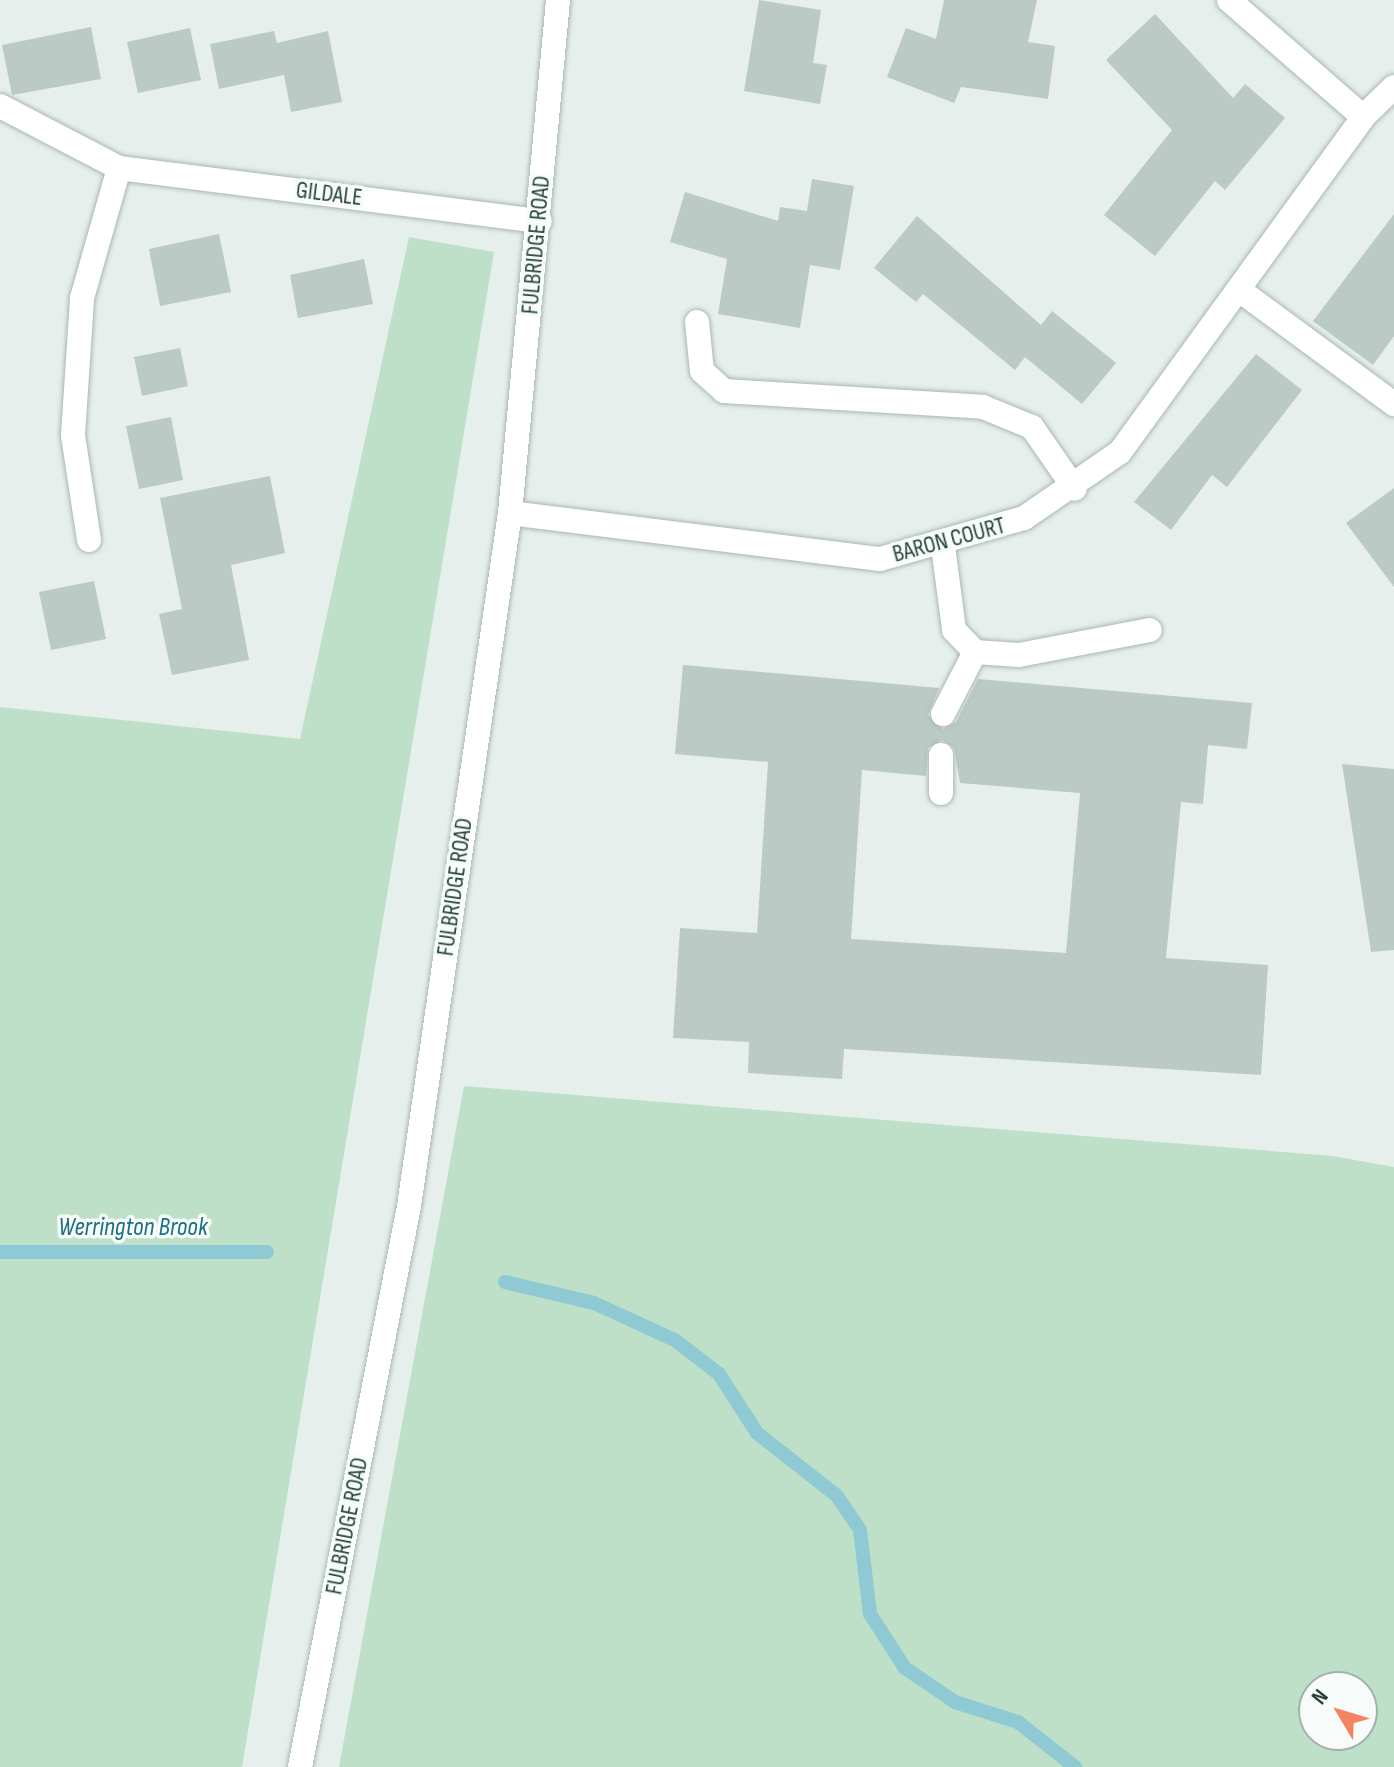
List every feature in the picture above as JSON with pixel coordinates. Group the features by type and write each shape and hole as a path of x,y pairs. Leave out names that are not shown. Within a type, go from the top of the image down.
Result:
{"street":[{"name":"FULBRIDGE ROAD","path":"300,1767 409,1206 510,513 540,221 558,0"},
{"path":"1229,0 1363,117"},
{"name":"BARON COURT","path":"510,513 837,557 880,559 943,546 1024,518 1075,489 1120,452 1242,292 1363,117 1394,87"},
{"name":"GILDALE","path":"0,106 119,168 540,221"},
{"path":"89,540 73,435 82,298 119,168"},
{"path":"1242,292 1394,404"},
{"path":"697,322 702,371 724,391 983,407 1032,427 1075,489"},
{"path":"943,546 954,630 975,652 1019,655 1150,630"},
{"path":"943,714 975,652"},
{"path":"941,755 941,793"}],"green space":[{"path":"409,237 494,252 242,1767 0,1767 0,707 300,739"},
{"path":"464,1086 1333,1156 1394,1167 1394,1767 339,1767"}],"building":[{"path":"759,0 821,10 813,63 827,65 820,104 744,91"},
{"path":"944,0 1037,0 1028,42 1055,46 1048,99 961,87 954,103 887,77 906,28 936,39"},
{"path":"1155,14 1233,98 1245,84 1285,118 1225,190 1215,181 1155,256 1104,215 1172,130 1106,60"},
{"path":"91,27 101,79 12,95 2,45"},
{"path":"190,28 201,80 138,93 127,42"},
{"path":"274,31 277,43 328,31 342,102 291,112 284,75 219,89 210,44"},
{"path":"812,179 854,186 840,270 810,265 800,328 718,314 727,259 670,242 685,192 778,221 780,207 807,211"},
{"path":"1394,214 1394,336 1373,365 1313,321"},
{"path":"917,216 1041,325 1052,311 1116,363 1082,404 1025,357 1015,370 923,294 916,302 874,268"},
{"path":"219,234 231,292 160,306 149,249"},
{"path":"364,259 373,304 298,318 290,275"},
{"path":"180,348 188,386 142,396 134,357"},
{"path":"1256,354 1302,390 1227,487 1212,475 1171,530 1134,502"},
{"path":"171,417 183,480 139,489 126,426"},
{"path":"270,476 285,553 231,565 249,660 172,675 159,614 182,609 160,498"},
{"path":"1394,488 1394,587 1346,523"},
{"path":"94,581 106,639 51,650 39,592"},
{"path":"683,665 939,688 928,715 943,729 956,722 978,679 1252,703 1247,749 1208,745 1203,804 1181,802 1166,958 1268,965 1261,1075 844,1049 842,1079 748,1073 749,1042 673,1038 680,928 757,933 768,762 675,754","holes":["942,740 954,748 960,783 1080,793 1066,953 851,939 862,770 926,776 928,748"]},
{"path":"1342,764 1394,769 1394,950 1371,952"}],"waterway":[{"name":"Werrington Brook","path":"0,1252 267,1252"},
{"name":"Werrington Brook","path":"505,1282 594,1303 675,1340 719,1374 757,1433 837,1496 860,1530 870,1614 905,1668 955,1702 1018,1722 1075,1767"}]}
